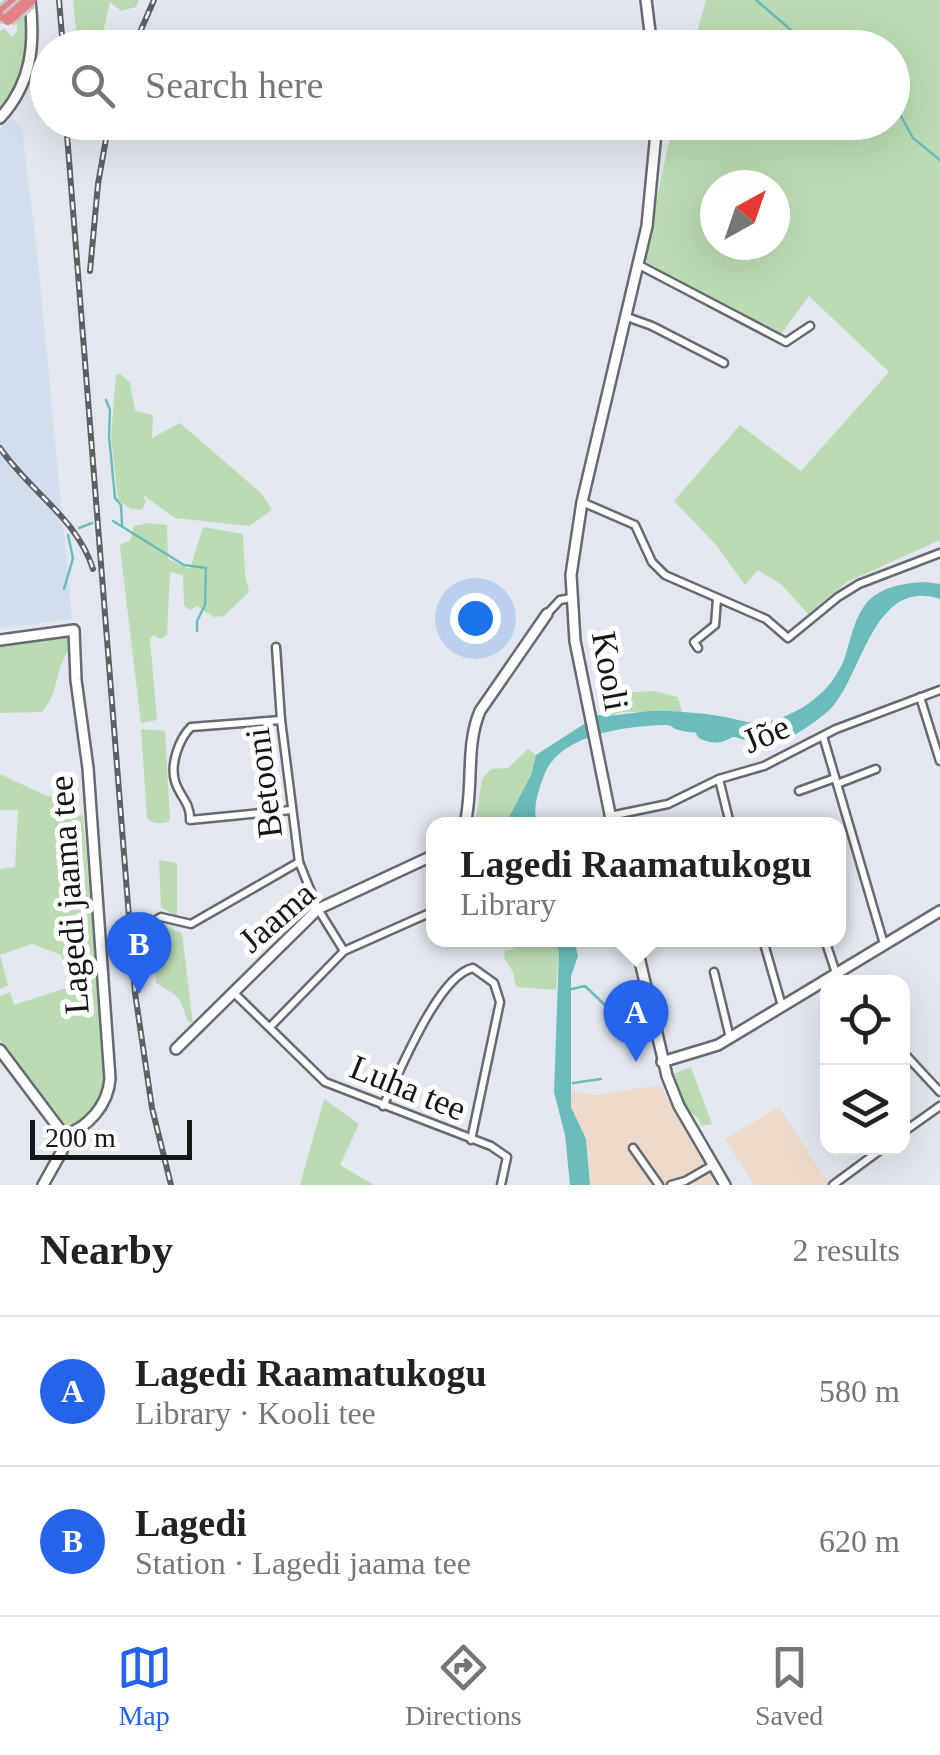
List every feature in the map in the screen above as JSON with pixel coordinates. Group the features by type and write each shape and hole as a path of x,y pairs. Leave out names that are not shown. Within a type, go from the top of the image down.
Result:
{"highway":[{"path":"6,14 30,0"}],"street":[{"path":"30,0 33,30"},
{"path":"646,0 650,30"},
{"path":"0,118 16,98 30,63"},
{"name":"Kooli","path":"610,817 571,603 574,546 639,266 656,140"},
{"path":"639,266 786,342 810,326"},
{"path":"626,316 724,364"},
{"path":"582,502 634,525 658,570 766,619 788,638 838,596 859,584 938,555"},
{"path":"698,648 694,642 715,625 717,599"},
{"path":"467,817 474,725 480,711 547,614 560,600 571,603"},
{"name":"Lagedi jaama tee","path":"0,640 74,630 110,1079 104,1101 90,1119 80,1130 64,1135"},
{"name":"Betooni","path":"276,647 298,862 318,909 344,951"},
{"name":"Jõe","path":"622,817 668,804 719,778 764,766 823,736 940,690"},
{"path":"920,697 940,761"},
{"path":"281,720 191,727 178,744 174,780 190,809 190,820 291,810"},
{"path":"823,736 884,944"},
{"path":"798,791 876,770"},
{"path":"719,778 728,817"},
{"name":"Jaama","path":"176,1049 318,909 426,859"},
{"path":"154,921 161,917 190,924 298,862"},
{"path":"841,975 884,944 940,912"},
{"path":"270,1027 344,951 426,915"},
{"path":"637,947 662,1062 678,1106 725,1185"},
{"path":"765,947 782,1006"},
{"path":"827,947 836,975"},
{"path":"383,1106 434,1004 462,972 473,968 494,983 500,1002 471,1140"},
{"path":"714,972 730,1038"},
{"path":"662,1062 730,1038 820,987"},
{"name":"Luha tee","path":"233,992 326,1082 508,1156 501,1185"},
{"path":"0,1050 64,1135 62,1150 43,1185"},
{"path":"910,1060 940,1092"},
{"path":"910,1128 940,1106"},
{"path":"633,1148 659,1185"},
{"path":"833,1185 844,1182 876,1155"},
{"path":"671,1185 686,1182 712,1165"}],"shaded area":[{"path":"13,118 22,128 37,251 72,619 0,628 0,128"},
{"path":"660,1085 715,1185 590,1185 586,1139 571,1107 572,1091 594,1095"},
{"path":"779,1107 828,1183 825,1185 754,1185 725,1139"}],"green space":[{"path":"16,0 25,0 24,60 16,86 0,113 0,31 4,28 12,37 17,31"},
{"path":"73,0 139,0 136,7 121,11 110,2 104,30 76,30"},
{"path":"706,0 940,0 940,540 847,582 808,614 782,585 758,570 745,585 716,545 674,501 740,425 801,471 889,372 809,296 781,334 653,269 644,258 669,140 910,140 910,30 698,30"},
{"path":"116,375 130,382 135,411 153,415 152,438 180,423 262,494 272,510 249,526 175,518 143,495 146,502 142,510 131,509 118,500 111,437"},
{"path":"167,525 168,559 190,569 203,527 243,534 249,592 224,616 214,617 197,606 190,610 184,606 183,575 170,572 167,635 161,639 153,635 150,639 157,720 141,723 120,548 130,541 134,526"},
{"path":"69,637 71,647 42,712 0,713 0,645"},
{"path":"654,691 678,697 682,712 622,712 608,717 599,704 600,694"},
{"path":"141,729 165,731 170,820 165,823 147,819"},
{"path":"528,749 536,755 531,775 509,817 476,817 482,779 491,769 508,768"},
{"path":"0,774 47,796 70,800 74,817 83,815 106,1082 98,1102 77,1127 67,1127 0,1040 0,996 10,992 14,1005 69,987 61,955 32,944 0,955 0,869 15,867 18,810 0,810"},
{"path":"159,860 177,863 177,917 161,907"},
{"path":"163,925 182,933 193,1024 187,1020 177,997 156,983 156,936"},
{"path":"557,947 556,990 516,987 504,958 505,951"},
{"path":"0,955 8,985 0,989"},
{"path":"691,1067 712,1124 701,1126 681,1100 670,1075"},
{"path":"324,1099 359,1124 340,1165 374,1185 300,1185"}],"water":[{"path":"905,584 940,584 940,599 918,596 900,602 885,614 833,706 795,735 766,744 665,725 598,734 581,740 554,759 539,792 536,817 509,817 531,775 536,755 598,715 666,711 759,723 802,708 823,691 840,669 858,616 868,602 880,592"},
{"path":"557,947 576,947 578,956 571,976 571,1107 586,1139 590,1185 570,1185 565,1135 554,1092"}],"waterway":[{"path":"756,0 791,30"},
{"path":"0,109 6,102"},
{"path":"910,133 940,160"},
{"path":"106,400 110,410 115,498 121,505 122,525"},
{"path":"113,521 184,565 206,568 205,605 197,631"},
{"path":"79,528 92,523"},
{"path":"64,589 73,558 68,535"},
{"path":"696,723 702,734 716,738 738,728"},
{"path":"572,989 585,986 605,1005"},
{"path":"573,1083 601,1079"}],"railway":[{"path":"59,0 62,30"},
{"path":"141,30 154,0"},
{"path":"67,140 135,993 152,1108 171,1185"},
{"path":"90,271 106,140"},
{"path":"0,448 76,535 93,569"}],"place":[{"name":"Lagedi","path":"139,994"},
{"name":"Lagedi Raamatukogu","path":"636,1062"}]}
